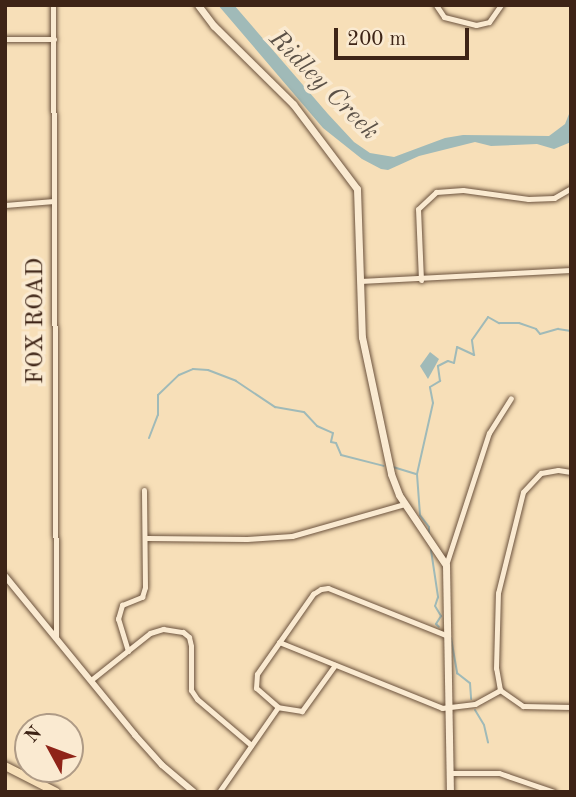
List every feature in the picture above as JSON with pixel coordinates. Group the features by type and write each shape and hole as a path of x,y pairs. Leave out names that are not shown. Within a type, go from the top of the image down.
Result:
{"main road":[{"path":"198,5 214,26 293,104 353,180 359,205 362,337 393,480 404,504 446,565 450,792"},
{"path":"5,766 56,792"}],"street":[{"name":"FOX ROAD","path":"53,5 55,636"},
{"path":"436,5 444,17 474,25 489,22 501,5"},
{"path":"5,39 54,39"},
{"path":"421,280 418,209 436,192 464,190 528,199 554,198 571,188"},
{"path":"5,205 54,201"},
{"path":"360,282 571,270"},
{"path":"446,565 489,433 511,398"},
{"path":"571,472 558,470 541,473 523,491 498,593 496,668 500,690 523,706 571,707"},
{"path":"128,650 118,619 122,605 142,597 147,538 144,490"},
{"path":"147,538 247,539 292,536 404,504"},
{"path":"5,576 148,750 194,792"},
{"path":"335,665 302,711 278,707 261,694 255,680 313,594 328,588 448,636"},
{"path":"91,680 150,633 174,629 189,637 191,690 197,699 251,745"},
{"path":"279,642 449,708 475,704 500,690"},
{"path":"219,792 278,707"},
{"path":"450,773 499,773 554,792"}],"water":[{"path":"218,5 234,5 328,114 354,142 370,153 394,157 445,138 463,135 549,136 565,124 571,109 571,142 554,149 537,144 491,146 475,142 419,156 388,170 381,169 362,159 323,128"},
{"path":"430,352 439,359 428,379 420,366"}],"waterway":[{"path":"429,533 429,527 420,515 417,474 433,403 430,387 440,381 438,366 448,361 454,363 457,347 474,355 472,340 488,317 499,323 519,323 536,329 540,334 558,329 571,331"},
{"path":"149,438 158,415 158,395 179,375 193,369 208,370 236,381 275,407 304,412 317,426 333,433 331,442 336,443 341,455 384,466"},
{"path":"393,467 416,474"},
{"path":"431,550 438,597 435,606 441,616 436,624 439,627"},
{"path":"451,638 457,673 470,683 471,699"},
{"path":"475,710 484,725 488,743"}],"water label":[{"name":"Ridley Creek","path":"323,86"}]}
